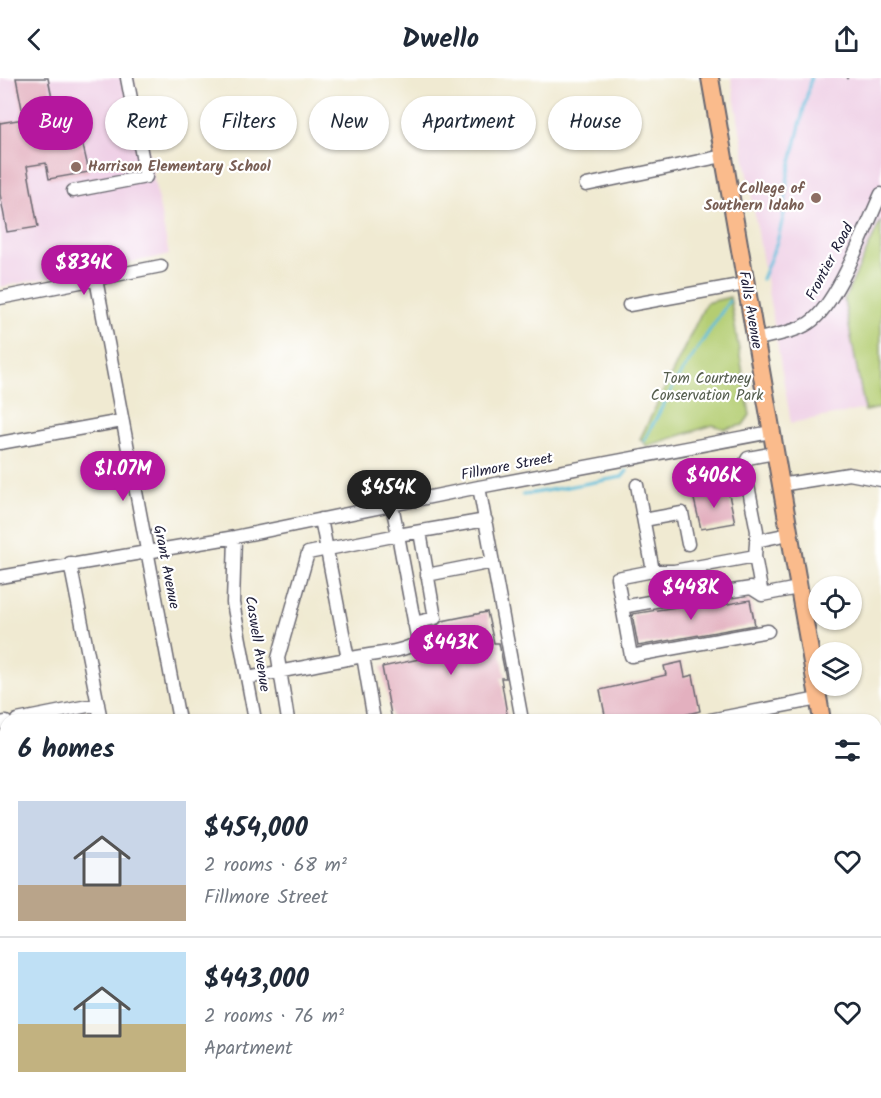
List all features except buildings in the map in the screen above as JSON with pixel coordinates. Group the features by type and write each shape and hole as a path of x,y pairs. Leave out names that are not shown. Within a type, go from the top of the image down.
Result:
{"main road":[{"name":"Falls Avenue","path":"710,78 821,714"}],"street":[{"path":"73,191 146,177 127,78"},
{"path":"586,185 723,156"},
{"name":"Frontier Road","path":"755,340 808,323 822,312 834,293 881,194"},
{"path":"0,298 162,267"},
{"name":"Grant Avenue","path":"96,279 178,714"},
{"path":"629,305 745,284"},
{"path":"0,443 122,421"},
{"name":"Fillmore Street","path":"0,577 70,563 235,537 479,487 771,432"},
{"path":"762,595 755,556 757,531 744,465 748,458 775,453"},
{"path":"780,485 849,474 881,480"},
{"path":"637,485 653,571"},
{"path":"479,487 521,714"},
{"path":"247,678 410,647 418,642 392,505"},
{"path":"644,520 682,513 688,544"},
{"path":"321,519 348,659"},
{"path":"287,714 278,658 308,553 486,520"},
{"path":"414,622 435,618 420,532"},
{"path":"756,541 789,534"},
{"name":"Caswell Avenue","path":"235,537 233,603 254,714"},
{"path":"755,556 674,572 653,571 617,578 622,607 631,656 768,631"},
{"path":"427,575 493,562"},
{"path":"70,563 100,714"},
{"path":"622,607 704,592 720,593 751,588 762,595 798,588"},
{"path":"363,656 373,714"},
{"path":"741,714 818,699"},
{"path":"47,714 98,704"}],"shaded area":[{"name":"Harrison Elementary School","path":"0,78 134,78 138,96 105,96 105,150 148,150 169,255 0,287"},
{"name":"College of Southern Idaho","path":"731,78 881,78 881,406 791,423"}],"green space":[{"path":"881,220 881,408 865,411 844,300"},
{"name":"Tom Courtney Conservation Park","path":"730,297 750,415 743,425 725,429 713,425 647,446 640,439 706,303"}],"waterway":[{"path":"762,279 777,242 785,210 787,180 811,78"},
{"path":"644,441 675,383 729,301"},
{"path":"523,495 622,477 627,471"}],"place":[{"name":"Harrison Elementary School","path":"76,167"},
{"name":"College of Southern Idaho","path":"816,198"}]}
